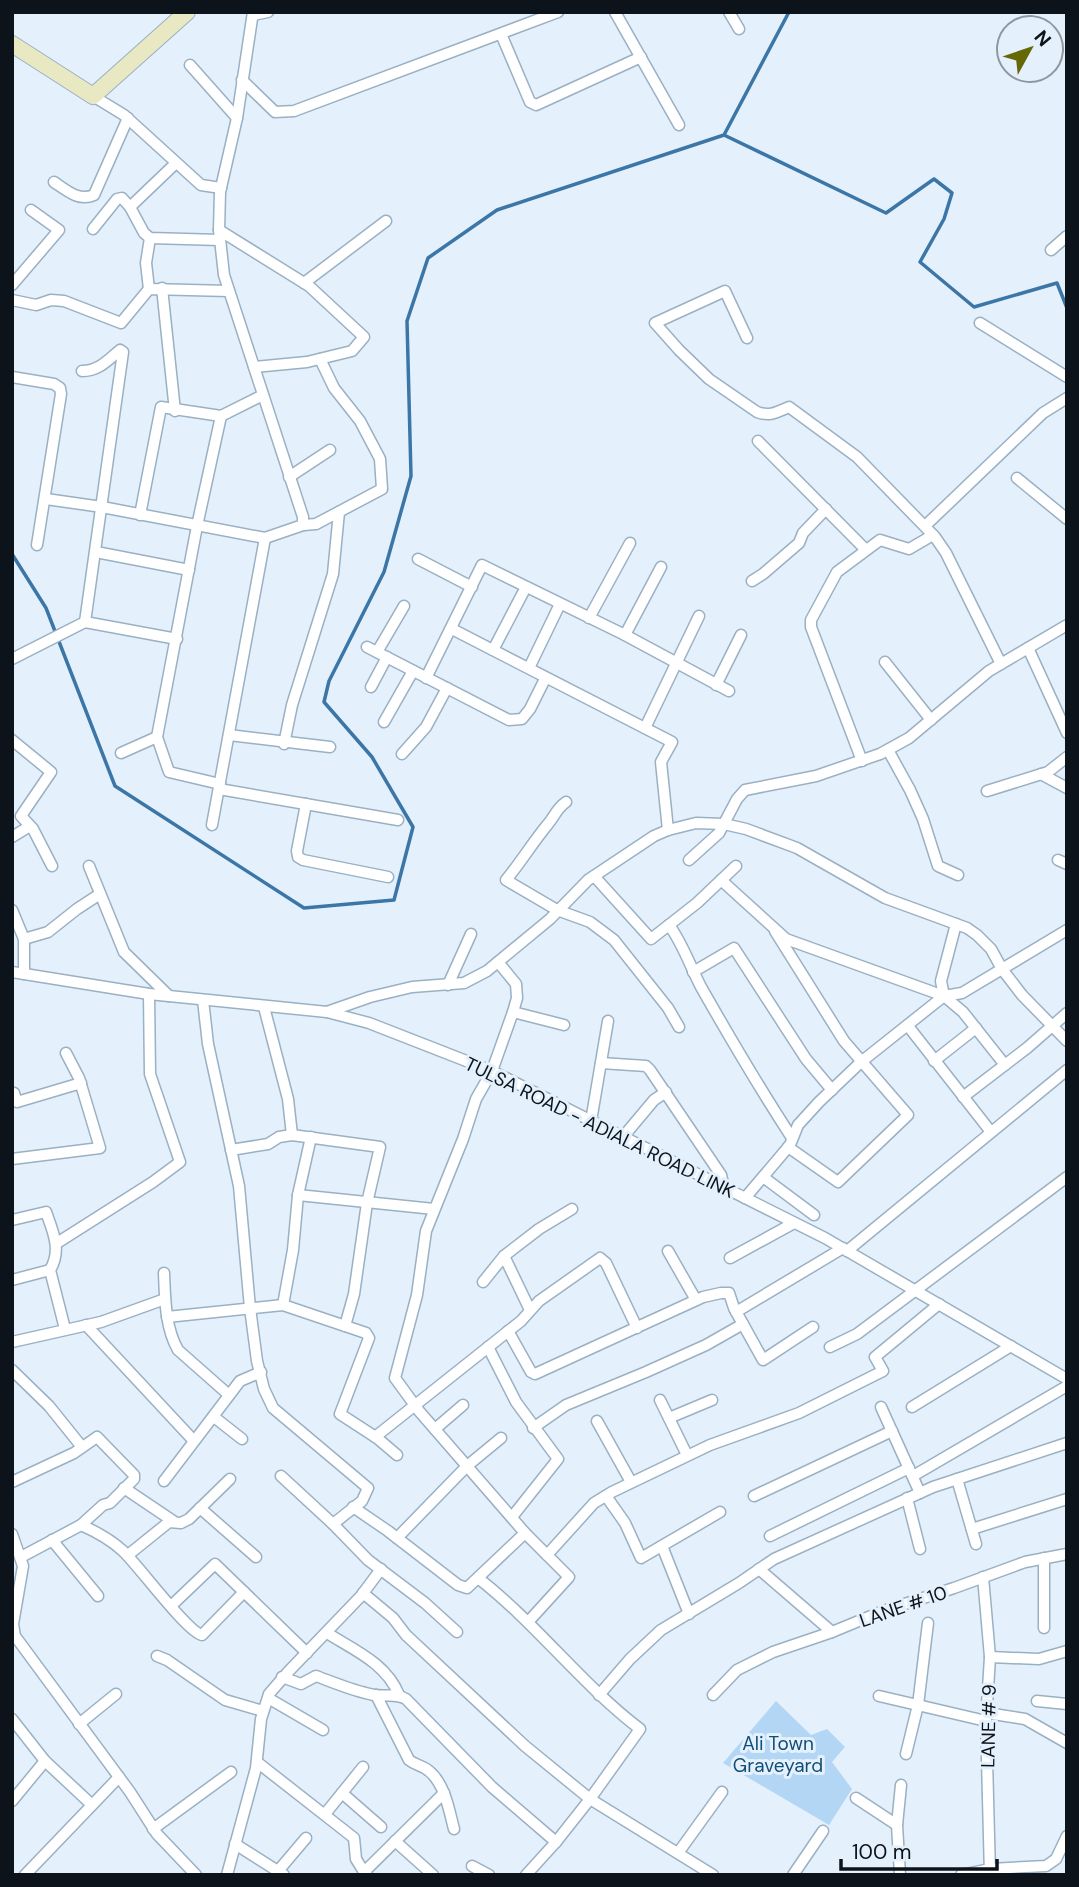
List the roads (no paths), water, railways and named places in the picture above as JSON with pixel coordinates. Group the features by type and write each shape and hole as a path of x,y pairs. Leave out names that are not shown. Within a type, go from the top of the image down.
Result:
{"main road":[{"path":"12,44 93,96 187,12"}],"street":[{"path":"268,12 253,14 237,118 221,188 220,235 224,275 303,525"},
{"path":"242,80 275,112 294,111 558,12"},
{"path":"615,12 679,125"},
{"path":"729,12 739,29"},
{"path":"501,34 530,102 536,105 641,57"},
{"path":"190,65 237,118"},
{"path":"93,96 126,117 201,185 221,188"},
{"path":"54,182 80,198 94,195 126,117"},
{"path":"130,207 176,163"},
{"path":"93,229 117,199 122,198 150,238 220,235 304,283 364,337 352,351 320,359 254,367"},
{"path":"12,285 59,230 31,210"},
{"path":"304,283 386,221"},
{"path":"1051,250 1067,236"},
{"path":"12,300 36,305 51,300 64,301 121,323 149,289 146,263 150,238"},
{"path":"162,288 176,411"},
{"path":"149,289 229,291"},
{"path":"747,338 725,291 655,323 709,379 757,412 765,416 772,415 789,407 857,457 929,530 946,553 1001,664"},
{"path":"980,323 1067,377"},
{"path":"82,372 100,368 120,350 123,352 96,552 82,623"},
{"path":"46,499 265,538 303,525 316,524 382,489 379,458 360,421 334,388 320,359"},
{"path":"12,377 54,384 60,388 61,394 37,545"},
{"path":"140,515 161,407 221,416 263,395"},
{"path":"862,761 811,627 811,621 837,572 880,540 909,549 1043,414 1067,398"},
{"path":"221,416 157,737 169,772 219,786 398,820"},
{"path":"758,441 866,550"},
{"path":"289,477 330,450"},
{"path":"1017,478 1067,519"},
{"path":"752,581 799,543 803,533 826,509"},
{"path":"284,744 292,705 333,574 339,512"},
{"path":"212,825 265,538"},
{"path":"589,618 630,543"},
{"path":"96,552 189,570"},
{"path":"418,559 472,587"},
{"path":"426,678 482,565 625,635 729,691"},
{"path":"625,635 661,567"},
{"path":"493,650 526,587"},
{"path":"529,668 560,604"},
{"path":"371,687 377,652 404,606"},
{"path":"645,728 699,616"},
{"path":"12,659 82,623 177,639"},
{"path":"689,860 719,833 737,799 746,790 816,776 888,750 931,720 1001,664 1067,625"},
{"path":"452,629 672,743 661,762 668,830"},
{"path":"716,685 741,635"},
{"path":"1028,648 1067,733"},
{"path":"377,652 509,720 522,719 545,679"},
{"path":"885,662 931,720"},
{"path":"384,722 413,671"},
{"path":"402,754 426,727 447,688"},
{"path":"229,735 284,744 330,747"},
{"path":"121,752 157,737"},
{"path":"12,740 51,772 21,816 30,826 52,866"},
{"path":"888,750 914,799 938,866 958,875"},
{"path":"986,791 1048,772 1067,757"},
{"path":"1041,774 1067,788"},
{"path":"566,802 557,808 551,821 506,880 557,910 590,922 614,940 668,1008 679,1027"},
{"path":"306,804 298,857 388,877"},
{"path":"327,1012 370,997 412,987 464,983 498,962 594,876 654,836 696,823 724,824 746,829 797,848 885,898 956,924 977,935 991,949 1022,995 1067,1041"},
{"path":"12,837 30,826"},
{"path":"89,866 124,952 169,996"},
{"path":"594,876 649,938 654,939 736,866"},
{"path":"721,880 786,939 944,996 963,1013 1005,1065"},
{"path":"24,939 48,932 100,894"},
{"path":"12,910 24,939 18,973"},
{"path":"944,996 941,981 956,924"},
{"path":"669,925 790,1143 838,1182 908,1115 844,1041 775,931"},
{"path":"745,1198 790,1143 798,1125 861,1062 944,996 962,993 1067,930"},
{"path":"448,985 471,934"},
{"path":"693,972 734,948 806,1059 832,1090"},
{"path":"498,962 516,984 517,998 492,1071 476,1099 426,1231 417,1295 395,1378 414,1405 525,1533 569,1577 528,1622"},
{"name":"TULSA ROAD - ADIALA ROAD LINK","path":"18,973 149,994 327,1012 369,1023 492,1071 845,1249 1067,1379"},
{"path":"57,1243 180,1162 150,1074 149,994"},
{"path":"203,1000 208,1044 239,1186 250,1308 257,1361 264,1389 273,1408 369,1488 362,1501 333,1524"},
{"path":"264,1007 288,1099 292,1135"},
{"path":"513,1012 564,1025"},
{"path":"963,1097 1067,1013"},
{"path":"591,1121 608,1021"},
{"path":"908,1026 991,1132"},
{"path":"934,1061 976,1028"},
{"path":"12,1159 100,1149 81,1083 66,1053"},
{"path":"601,1063 646,1066 721,1175 724,1188"},
{"path":"736,1312 845,1249 1067,1070"},
{"path":"12,1094 15,1093 17,1102 81,1083"},
{"path":"623,1137 654,1100 666,1092"},
{"path":"232,1150 268,1144 292,1135 380,1147 367,1203 354,1294 345,1326"},
{"path":"282,1305 293,1250 298,1195 311,1137"},
{"path":"764,1177 814,1214"},
{"path":"830,1347 857,1334 1067,1177"},
{"path":"298,1195 434,1209"},
{"path":"483,1282 504,1256 539,1229 572,1209"},
{"path":"12,1220 46,1212 57,1243 54,1263 50,1270 65,1329"},
{"path":"730,1258 794,1223"},
{"path":"668,1251 696,1300"},
{"path":"504,1256 530,1310"},
{"path":"375,1437 521,1321 539,1301 600,1258 606,1263 637,1328"},
{"path":"12,1280 50,1270"},
{"path":"164,1273 167,1317 171,1336 178,1350 229,1395"},
{"path":"508,1331 531,1372 536,1374 696,1300 721,1293 729,1293 736,1312 763,1360 813,1327"},
{"path":"12,1342 86,1325 165,1299"},
{"path":"547,1555 594,1503 631,1482 687,1455 799,1413 883,1371 875,1357 939,1304"},
{"path":"167,1317 282,1305 366,1333 369,1338 340,1414 397,1455"},
{"path":"533,1427 566,1405 670,1361 743,1324"},
{"path":"86,1325 194,1441"},
{"path":"912,1407 1011,1346"},
{"path":"488,1347 516,1402 558,1459 512,1517"},
{"path":"12,1370 49,1406 82,1447"},
{"path":"164,1481 240,1381 261,1371"},
{"path":"770,1536 911,1472 1067,1386"},
{"path":"660,1400 687,1455"},
{"path":"669,1418 712,1400"},
{"path":"435,1429 463,1405"},
{"path":"881,1407 920,1493"},
{"path":"214,1417 243,1439"},
{"path":"597,1421 631,1482"},
{"path":"754,1496 891,1431"},
{"path":"397,1538 467,1466 501,1438"},
{"path":"12,1482 93,1439 100,1439 134,1475 110,1503 103,1505 81,1525 21,1557"},
{"path":"598,1695 661,1630 774,1559 907,1498 1067,1443"},
{"path":"281,1476 347,1540 457,1632"},
{"path":"128,1555 169,1522 185,1522 230,1479"},
{"path":"957,1479 976,1544"},
{"path":"124,1488 173,1521"},
{"path":"606,1496 625,1523 639,1556 644,1557 720,1512"},
{"path":"907,1498 920,1549"},
{"path":"972,1529 1067,1499"},
{"path":"353,1507 458,1585 467,1588 525,1533"},
{"path":"200,1508 256,1557"},
{"path":"81,1525 108,1537 128,1555 189,1628 198,1634 202,1635 244,1591"},
{"path":"12,1534 23,1566 13,1624 14,1635 119,1777 153,1829 196,1875"},
{"path":"52,1540 98,1596"},
{"path":"662,1546 689,1614"},
{"name":"LANE # 10","path":"713,1695 737,1670 773,1652 1025,1562 1067,1554"},
{"path":"1044,1558 1044,1628"},
{"path":"171,1605 215,1564 307,1653"},
{"path":"227,1875 257,1762 263,1711 268,1698 282,1677 327,1633 381,1569"},
{"path":"760,1569 832,1632"},
{"name":"LANE # 9","path":"983,1577 990,1657 986,1717 990,1872"},
{"path":"478,1578 528,1622 609,1706 640,1729 590,1799 526,1875"},
{"path":"363,1593 393,1618 406,1635 525,1745 590,1799 713,1875"},
{"path":"906,1754 918,1705 928,1623"},
{"path":"327,1633 381,1667 399,1695"},
{"path":"990,1657 1039,1659 1067,1651"},
{"path":"157,1656 225,1700 263,1711"},
{"path":"282,1677 302,1684 316,1676 353,1690 376,1695 399,1695 406,1699 492,1787 556,1842"},
{"path":"79,1724 116,1694"},
{"path":"376,1695 408,1760 420,1764 432,1773 444,1793 454,1829"},
{"path":"878,1696 986,1717 1024,1719 1067,1743"},
{"path":"268,1698 323,1730"},
{"path":"1037,1701 1067,1704"},
{"path":"12,1719 45,1761 90,1804"},
{"path":"12,1801 45,1761"},
{"path":"257,1762 354,1838 356,1859 365,1874 444,1793"},
{"path":"324,1814 363,1768"},
{"path":"153,1829 231,1772"},
{"path":"25,1875 90,1804 119,1777"},
{"path":"900,1875 897,1825 901,1785"},
{"path":"678,1853 722,1792"},
{"path":"342,1793 381,1827"},
{"path":"856,1798 897,1825"},
{"path":"793,1875 823,1831"},
{"path":"961,1875 1051,1864 1067,1836"},
{"path":"235,1844 281,1873 306,1838"},
{"path":"396,1841 433,1875"},
{"path":"472,1866 489,1875"}],"waterway":[{"path":"12,554 46,608 115,786 304,908 394,900 413,827 372,757 324,702 329,681 384,572 411,476 407,321 428,258 497,210 724,135 789,12"},
{"path":"724,135 886,213 934,179 952,193 944,219 920,262 974,307 1057,283 1067,308"}],"park label":[{"name":"Ali Town Graveyard","path":"778,1754"}]}
